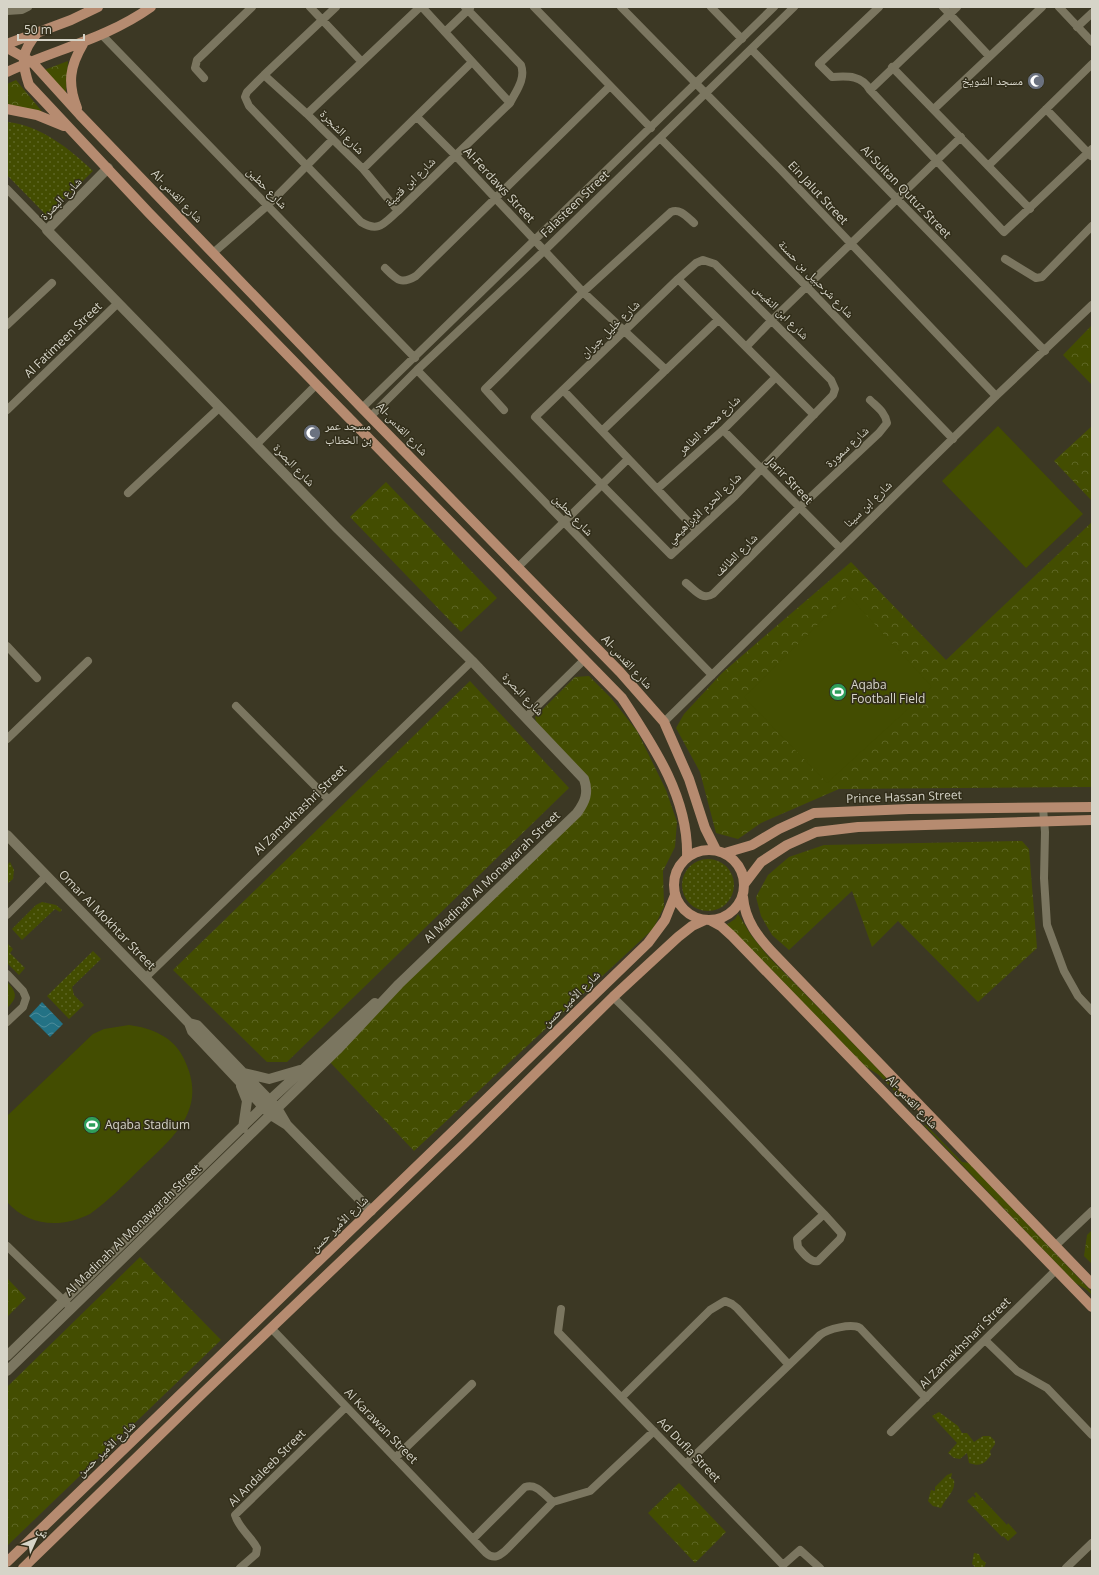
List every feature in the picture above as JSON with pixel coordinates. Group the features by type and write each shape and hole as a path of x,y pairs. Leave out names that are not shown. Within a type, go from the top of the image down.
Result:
{"main road":[{"path":"7,44 98,7"},
{"path":"7,72 26,61 83,44 118,28 151,7"},
{"path":"38,32 30,43 26,61 29,85 149,213 622,698 653,748 671,782 682,816 688,843 688,856"},
{"path":"80,115 70,83 77,55 83,44"},
{"name":"Al-شارع القدس","path":"7,48 26,61 80,115 362,408 620,672 664,722 689,778 705,828 720,852"},
{"path":"7,109 37,115 69,128"},
{"name":"شارع البصرة","path":"108,168 47,230 337,528 472,661 584,779"},
{"path":"265,332 270,334 276,333 280,327 280,322"},
{"path":"282,349 283,341 288,337 295,338"},
{"path":"434,506 440,506 444,503 444,492"},
{"path":"448,520 450,510 455,508 461,510"},
{"name":"Al Madinah Al Monawarah Street","path":"7,1356 68,1305 274,1112 360,1027 399,984 577,813 585,798 586,785 584,779"},
{"name":"Prince Hassan Street","path":"720,852 752,845 780,829 814,813 909,809 1092,807"},
{"path":"745,883 761,862 787,845 816,832 858,827 1092,820"},
{"name":"Omar Al Mokhtar Street","path":"7,835 189,1023 192,1031 240,1076 267,1104 274,1112 278,1121 287,1125 371,1211"},
{"path":"701,850 720,852 731,857 741,869 745,883 743,897 738,906 730,914 721,919 707,920 695,918 686,912 675,895 674,878 679,866 688,856 701,850"},
{"name":"شارع الأمير حسن","path":"7,1562 648,943 665,920 675,895"},
{"name":"Al-شارع القدس","path":"743,897 744,911 759,937 793,975 1092,1284"},
{"path":"24,1568 202,1394 272,1329 458,1149 613,997 678,937 692,926 707,920"},
{"name":"Al-شارع القدس","path":"707,920 721,926 732,936 1092,1307"},
{"name":"Al Madinah Al Monawarah Street","path":"7,1371 68,1305 267,1104 376,1001 399,984"},
{"path":"243,1128 247,1100 240,1076 269,1079 304,1069"},
{"path":"912,1120 923,1109"},
{"path":"447,1138 458,1149"},
{"path":"192,1384 202,1394"}],"street":[{"path":"10,12 28,7"},
{"path":"204,78 195,68 197,60 252,7"},
{"path":"310,7 362,62"},
{"path":"264,75 336,7"},
{"path":"307,114 421,7 510,103"},
{"path":"534,7 651,128"},
{"name":"Ein Jalut Street","path":"621,7 996,396"},
{"path":"711,7 742,39"},
{"name":"Falasteen Street","path":"362,408 416,358 774,7"},
{"name":"Falasteen Street","path":"370,416 545,250 794,7"},
{"path":"879,7 819,64 832,77 847,76 861,79 1004,232 1091,153 1046,109"},
{"path":"943,7 989,56"},
{"path":"870,90 892,67 957,7"},
{"path":"934,110 1042,7"},
{"path":"1059,7 1092,42"},
{"path":"445,32 468,8"},
{"name":"شارع ابن قتيبة","path":"264,75 247,92 245,97 249,106 361,222 373,227 381,226 510,103 521,81 523,71 521,65 468,8"},
{"path":"1077,27 1092,12"},
{"name":"شارع حطين","path":"102,35 416,358"},
{"name":"Al-Sultan Qutuz Street","path":"751,49 1045,351"},
{"path":"363,169 472,62"},
{"path":"988,166 1092,64"},
{"path":"892,67 1030,209"},
{"name":"شارع الشجرة","path":"264,75 307,114 363,169 398,211"},
{"path":"386,268 395,278 402,281 407,282 416,276 610,86"},
{"name":"Al-Ferdaws Street","path":"417,117 455,155 583,292 666,370"},
{"path":"746,347 961,137"},
{"name":"شارع شرحبيل بن حسنة","path":"660,138 807,287 953,439"},
{"path":"213,253 267,206 332,140"},
{"path":"7,189 47,230"},
{"path":"504,410 485,389 583,292 671,212 680,212 694,223"},
{"path":"1005,259 1036,278 1042,277 1092,226"},
{"name":"شارع خليل جبران","path":"535,417 626,331 678,279 696,263 703,260"},
{"name":"شارع ابن النفيس","path":"703,260 715,264 831,380 835,389"},
{"path":"678,279 814,415"},
{"path":"7,325 52,283"},
{"name":"Al Fatimeen Street","path":"7,410 118,303"},
{"name":"شارع ابن سينا","path":"664,722 996,396 1092,305"},
{"path":"602,431 718,320"},
{"name":"شارع حطين","path":"417,370 712,676"},
{"name":"شارع محمد الطاهر","path":"657,489 723,430 776,377"},
{"path":"256,445 316,385"},
{"name":"شارع الحرم الإبراهيمي","path":"535,417 671,554 762,469 833,395 835,389"},
{"path":"563,390 697,531"},
{"name":"شارع سمورة","path":"799,508 887,423 884,414 870,400"},
{"path":"128,493 219,408"},
{"name":"Jarir Street","path":"723,430 840,548"},
{"path":"518,567 628,459"},
{"name":"شارع الطائف","path":"686,583 704,597 708,597 713,594 799,508"},
{"path":"7,646 37,678"},
{"path":"526,717 584,660"},
{"path":"7,739 88,661"},
{"name":"Al Zamakhashri Street","path":"145,978 472,661"},
{"path":"236,706 328,799"},
{"path":"1043,808 1045,821 1044,878 1047,925 1064,970 1078,996 1092,1011"},
{"path":"7,915 46,876"},
{"path":"7,974 23,991 26,998 23,1007 7,1022"},
{"path":"613,997 824,1214 842,1234 840,1239 818,1261 815,1262 810,1260 797,1244 798,1239 824,1214"},
{"path":"1055,1246 1092,1211"},
{"path":"7,1246 68,1305"},
{"name":"Al Zamakhshari Street","path":"891,1432 1056,1270"},
{"path":"622,1397 710,1310 725,1301 737,1308 789,1365"},
{"name":"Ad Dufla Street","path":"561,1309 558,1332 686,1464 781,1567 800,1550 820,1568"},
{"path":"686,1464 823,1332 857,1326 926,1398"},
{"name":"Al Karawan Street","path":"272,1329 472,1539 490,1556 498,1556 505,1551 553,1502"},
{"path":"985,1340 1018,1371 1046,1388 1092,1435"},
{"path":"395,1458 472,1384"},
{"name":"Al Andaleeb Street","path":"240,1568 256,1554 257,1548 255,1542 237,1524 235,1515 346,1407"},
{"path":"472,1539 525,1487 532,1485 553,1502 590,1491 654,1431"},
{"path":"1066,1568 1092,1543"}],"green space":[{"path":"68,61 66,92 64,93 44,70"},
{"path":"16,80 44,114 7,105 7,84"},
{"path":"7,122 31,128 54,139 93,171 47,216 7,175"},
{"path":"1092,325 1092,385 1063,355"},
{"path":"998,426 1083,514 1026,568 942,481"},
{"path":"1092,426 1092,501 1054,461"},
{"path":"386,482 497,598 461,632 350,517"},
{"path":"1092,522 1092,787 839,789 761,823 738,839 716,833 700,772 676,728 684,714 722,673 851,562 946,660"},
{"name":"Aqaba Football Field","path":"848,595 932,687 827,783 744,697"},
{"path":"589,676 611,698 637,731 666,790 677,822 675,847 663,871 664,907 653,929 414,1151 327,1059 587,803 587,779 537,725 535,717 575,677"},
{"path":"470,681 569,788 287,1062 267,1062 173,970"},
{"path":"1022,841 1029,849 1037,948 978,1002 898,921 872,947 852,891 789,950 772,935 761,916 756,897 768,875 789,857 824,845"},
{"path":"708,859 722,863 730,871 734,885 730,899 722,907 708,911 694,907 686,899 682,885 686,871 694,863"},
{"path":"10,862 14,870 13,879 7,884 7,865"},
{"path":"42,902 56,905 62,910 60,912 55,909 22,940 12,929 36,905"},
{"path":"738,914 751,935 767,955 913,1105 912,1107 910,1107 879,1075 865,1066 726,925 735,919"},
{"path":"7,943 13,949 10,953 25,968 19,975 7,963"},
{"path":"93,951 101,959 72,987 74,995 84,1005 69,1019 47,996"},
{"path":"7,982 13,989 15,995 13,1001 7,1008"},
{"name":"Aqaba Stadium","path":"129,1025 154,1031 168,1039 180,1051 191,1077 192,1093 190,1108 184,1121 175,1134 116,1193 90,1214 68,1222 57,1223 46,1223 25,1216 7,1202 7,1116 93,1034 104,1029"},
{"path":"924,1125 926,1125 962,1162 969,1163 1092,1292 1092,1295 1086,1289 1075,1283"},
{"path":"1092,1230 1092,1264 1084,1256 1087,1235"},
{"path":"140,1257 221,1340 7,1546 7,1387"},
{"path":"7,1278 26,1298 7,1317"},
{"path":"939,1412 958,1426 962,1433 967,1433 974,1442 983,1436 990,1436 995,1441 995,1444 990,1451 991,1455 986,1461 979,1465 973,1464 969,1463 967,1453 960,1459 954,1458 948,1453 957,1443 932,1416"},
{"path":"952,1473 951,1478 954,1480 954,1488 941,1508 933,1506 928,1501 931,1490 935,1491 935,1487 947,1475"},
{"path":"679,1483 726,1532 695,1563 648,1513"},
{"path":"976,1492 1007,1525 1008,1523 1017,1533 1008,1541 1003,1536 1002,1537 967,1501 973,1496 975,1498 976,1496 974,1494"},
{"path":"974,1553 979,1554 981,1559 986,1563 984,1568 976,1568 972,1564"}],"water":[{"path":"42,1002 63,1024 50,1037 29,1016"}],"place":[{"name":"مسجد الشويخ","path":"1036,81"},
{"name":"مسجد عمر بن الخطاب","path":"312,433"},
{"name":"Aqaba Football Field","path":"838,692"},
{"name":"Aqaba Stadium","path":"92,1125"}]}
